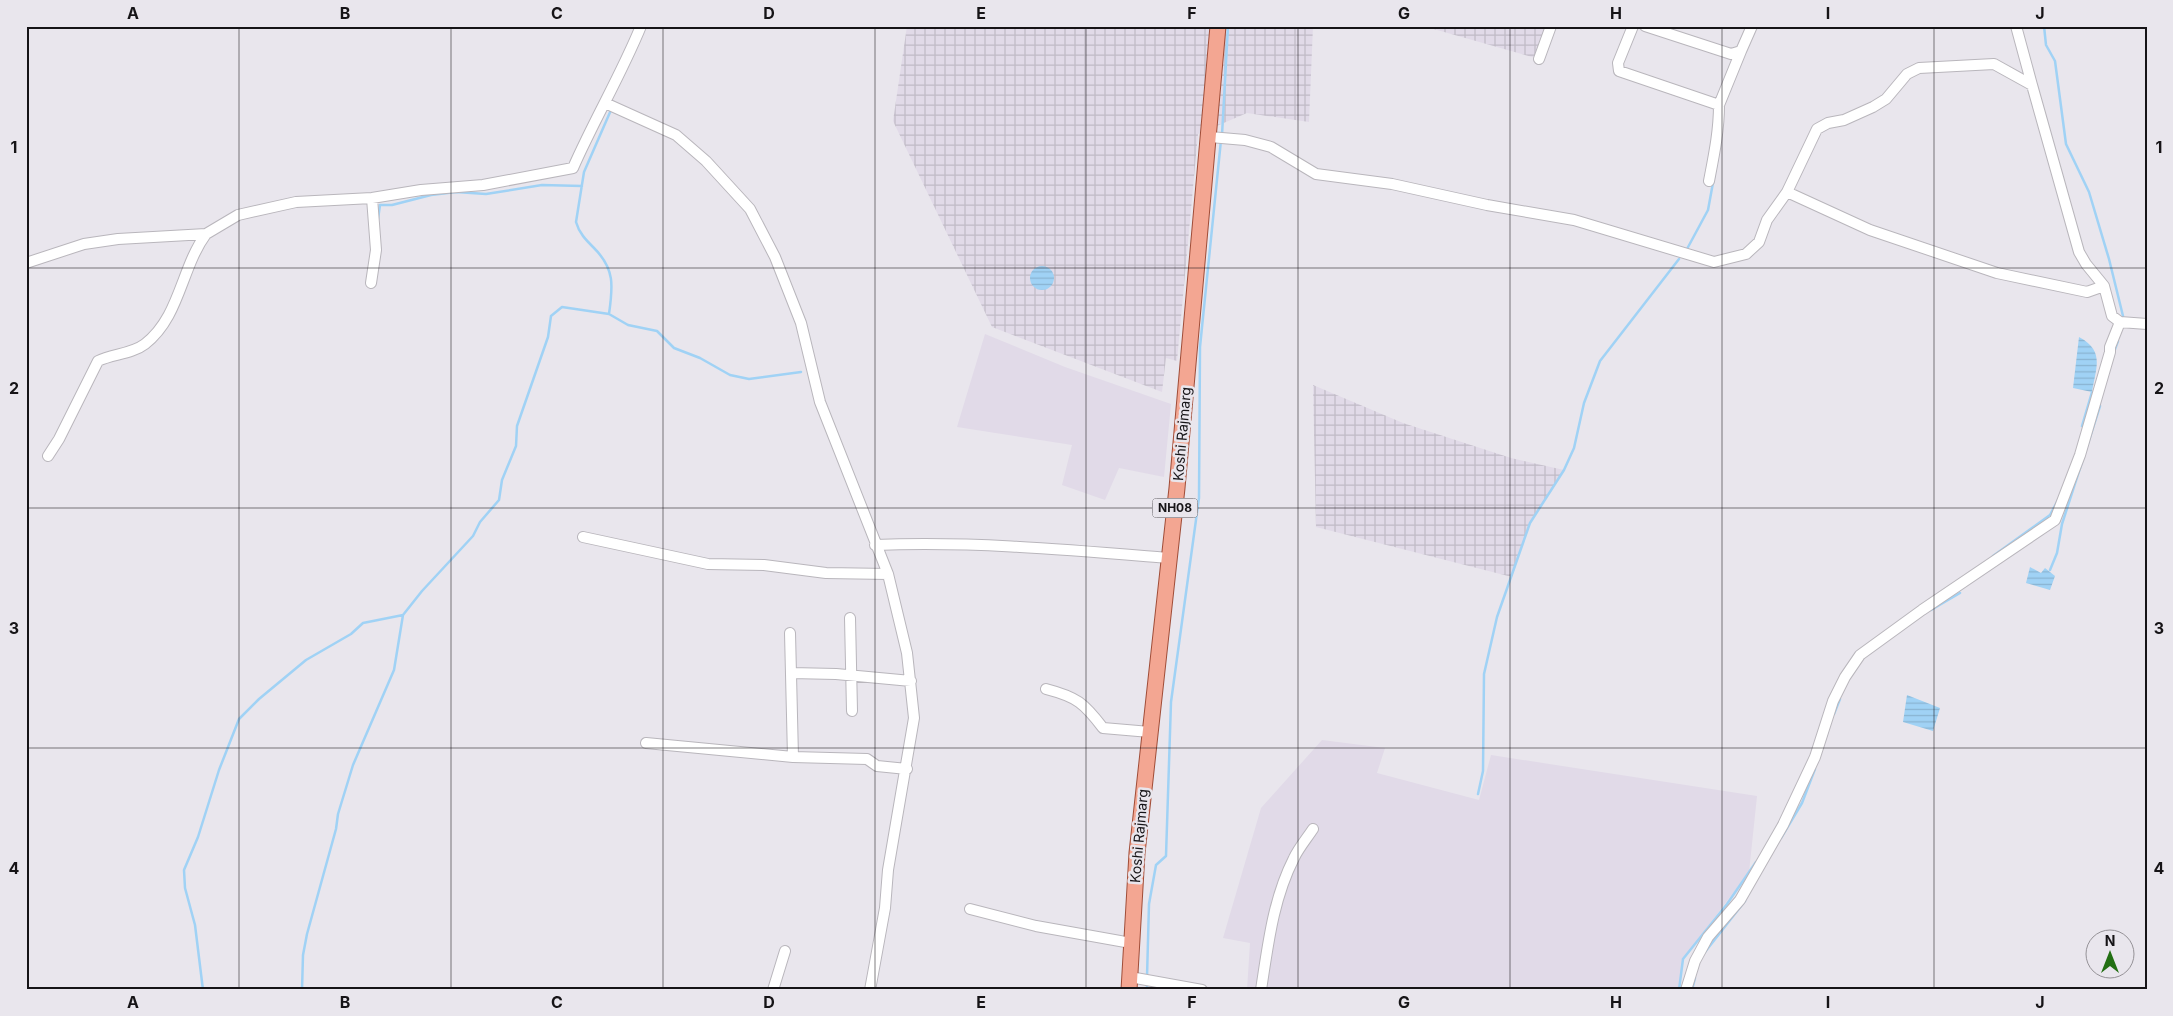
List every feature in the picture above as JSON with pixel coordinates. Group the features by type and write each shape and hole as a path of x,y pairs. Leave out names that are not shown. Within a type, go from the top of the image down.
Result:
{"main road":[{"name":"Koshi Rajmarg","path":"1130,983 1137,853 1213,137 1218,26"}],"street":[{"path":"48,456 59,439 98,361 110,355 137,349 164,326 197,247 206,234 238,215 287,204 372,198 421,190 483,185 573,168 588,135 606,103 641,26"},
{"path":"1539,59 1551,26"},
{"path":"1633,26 1618,64 1619,71 1719,105"},
{"path":"1645,26 1731,54 1741,51"},
{"path":"1710,181 1715,140 1719,131 1719,105 1752,26"},
{"path":"2016,26 2079,252 2104,286 2112,316 2120,322 2147,324"},
{"path":"1213,137 1271,147 1316,174 1392,184 1487,205 1574,220 1714,262 1746,254 1759,242 1767,220 1787,192 1817,129 1828,123 1844,120 1873,107 1886,99 1907,74 1919,68 1994,64 2032,84"},
{"path":"606,103 676,135 706,161 750,209 776,257 801,323 820,402 875,546 888,574 907,653 914,718 907,769 888,870 885,908 870,990"},
{"path":"1787,192 1870,230 1997,273 2088,292 2104,286"},
{"path":"371,283 376,250 372,198"},
{"path":"26,263 84,244 118,239 206,234"},
{"path":"1686,990 1695,961 1708,937 1740,900 1783,824 1815,757 1833,701 1845,677 1860,655 1922,610 2055,520 2080,455 2110,347 2120,322"},
{"path":"583,537 708,564 764,565 826,573 888,574"},
{"path":"875,546 933,543 1010,545 1169,558"},
{"path":"850,618 852,712"},
{"path":"790,633 793,757"},
{"path":"791,674 850,675 910,681"},
{"path":"1046,689 1072,696 1090,710 1103,728 1150,732"},
{"path":"646,743 793,757 867,759 877,766 907,769"},
{"path":"1261,990 1271,926 1278,901 1294,856 1313,829"},
{"path":"970,909 1036,926 1131,943"},
{"path":"773,990 785,951"},
{"path":"1130,983 1153,980 1202,990"}],"shaded area":[{"path":"907,26 1313,26 1309,122 1247,113 1198,134 1177,361 1166,358 1162,392 992,327 893,121"},
{"path":"1423,26 1551,26 1539,59"},
{"path":"985,334 1065,367 1171,404 1164,477 1119,468 1105,500 1062,485 1072,445 957,427"},
{"path":"1313,385 1403,423 1511,458 1564,470 1530,523 1512,577 1316,527"},
{"path":"1322,740 1385,748 1377,773 1479,800 1491,755 1757,796 1749,872 1683,959 1679,990 1247,990 1250,943 1223,938 1261,808"}],"water":[{"path":"1042,266 1047,267 1053,273 1053,283 1047,289 1042,290 1037,289 1031,283 1030,278 1031,273 1037,267"},
{"path":"2079,337 2093,348 2096,354 2097,360 2092,392 2073,388"},
{"path":"2030,567 2041,573 2045,568 2055,576 2050,590 2026,583"},
{"path":"1907,695 1940,708 1933,731 1903,722"}],"waterway":[{"path":"1222,135 1228,26"},
{"path":"2044,26 2046,45 2055,61 2066,144 2089,192 2109,259 2123,316"},
{"path":"609,314 612,286 609,271 601,256 581,233 576,222 584,172 611,110"},
{"path":"1147,977 1149,904 1156,865 1166,856 1171,702 1199,498 1200,347 1221,140"},
{"path":"1687,249 1708,210 1717,161"},
{"path":"378,219 380,205 392,205 431,195 456,192 486,194 542,185 582,186"},
{"path":"1478,794 1483,771 1484,674 1497,617 1530,523 1564,470 1574,448 1584,403 1600,361 1679,259"},
{"path":"203,990 195,925 185,888 184,870 198,837 219,770 239,719 259,699 306,660 351,634 363,623 403,615 422,591 473,536 480,522 499,500 502,480 516,446 517,426 548,337 551,316 562,307 609,314 628,325 657,331 674,348 700,358 730,375 749,379 801,372"},
{"path":"2114,352 2118,341"},
{"path":"2082,426 2092,392"},
{"path":"2050,570 2057,553 2062,524 2100,406"},
{"path":"1993,556 2050,515 2058,500"},
{"path":"1931,610 1960,593"},
{"path":"302,990 303,955 307,934 336,829 338,814 353,765 394,670 403,615"},
{"path":"1834,714 1840,699"},
{"path":"1781,838 1802,803 1815,769"},
{"path":"1679,990 1683,959 1727,904 1756,862"},
{"path":"1705,952 1745,901"},
{"path":"1692,990 1695,978"},
{"path":"1147,982 1147,990"}]}
